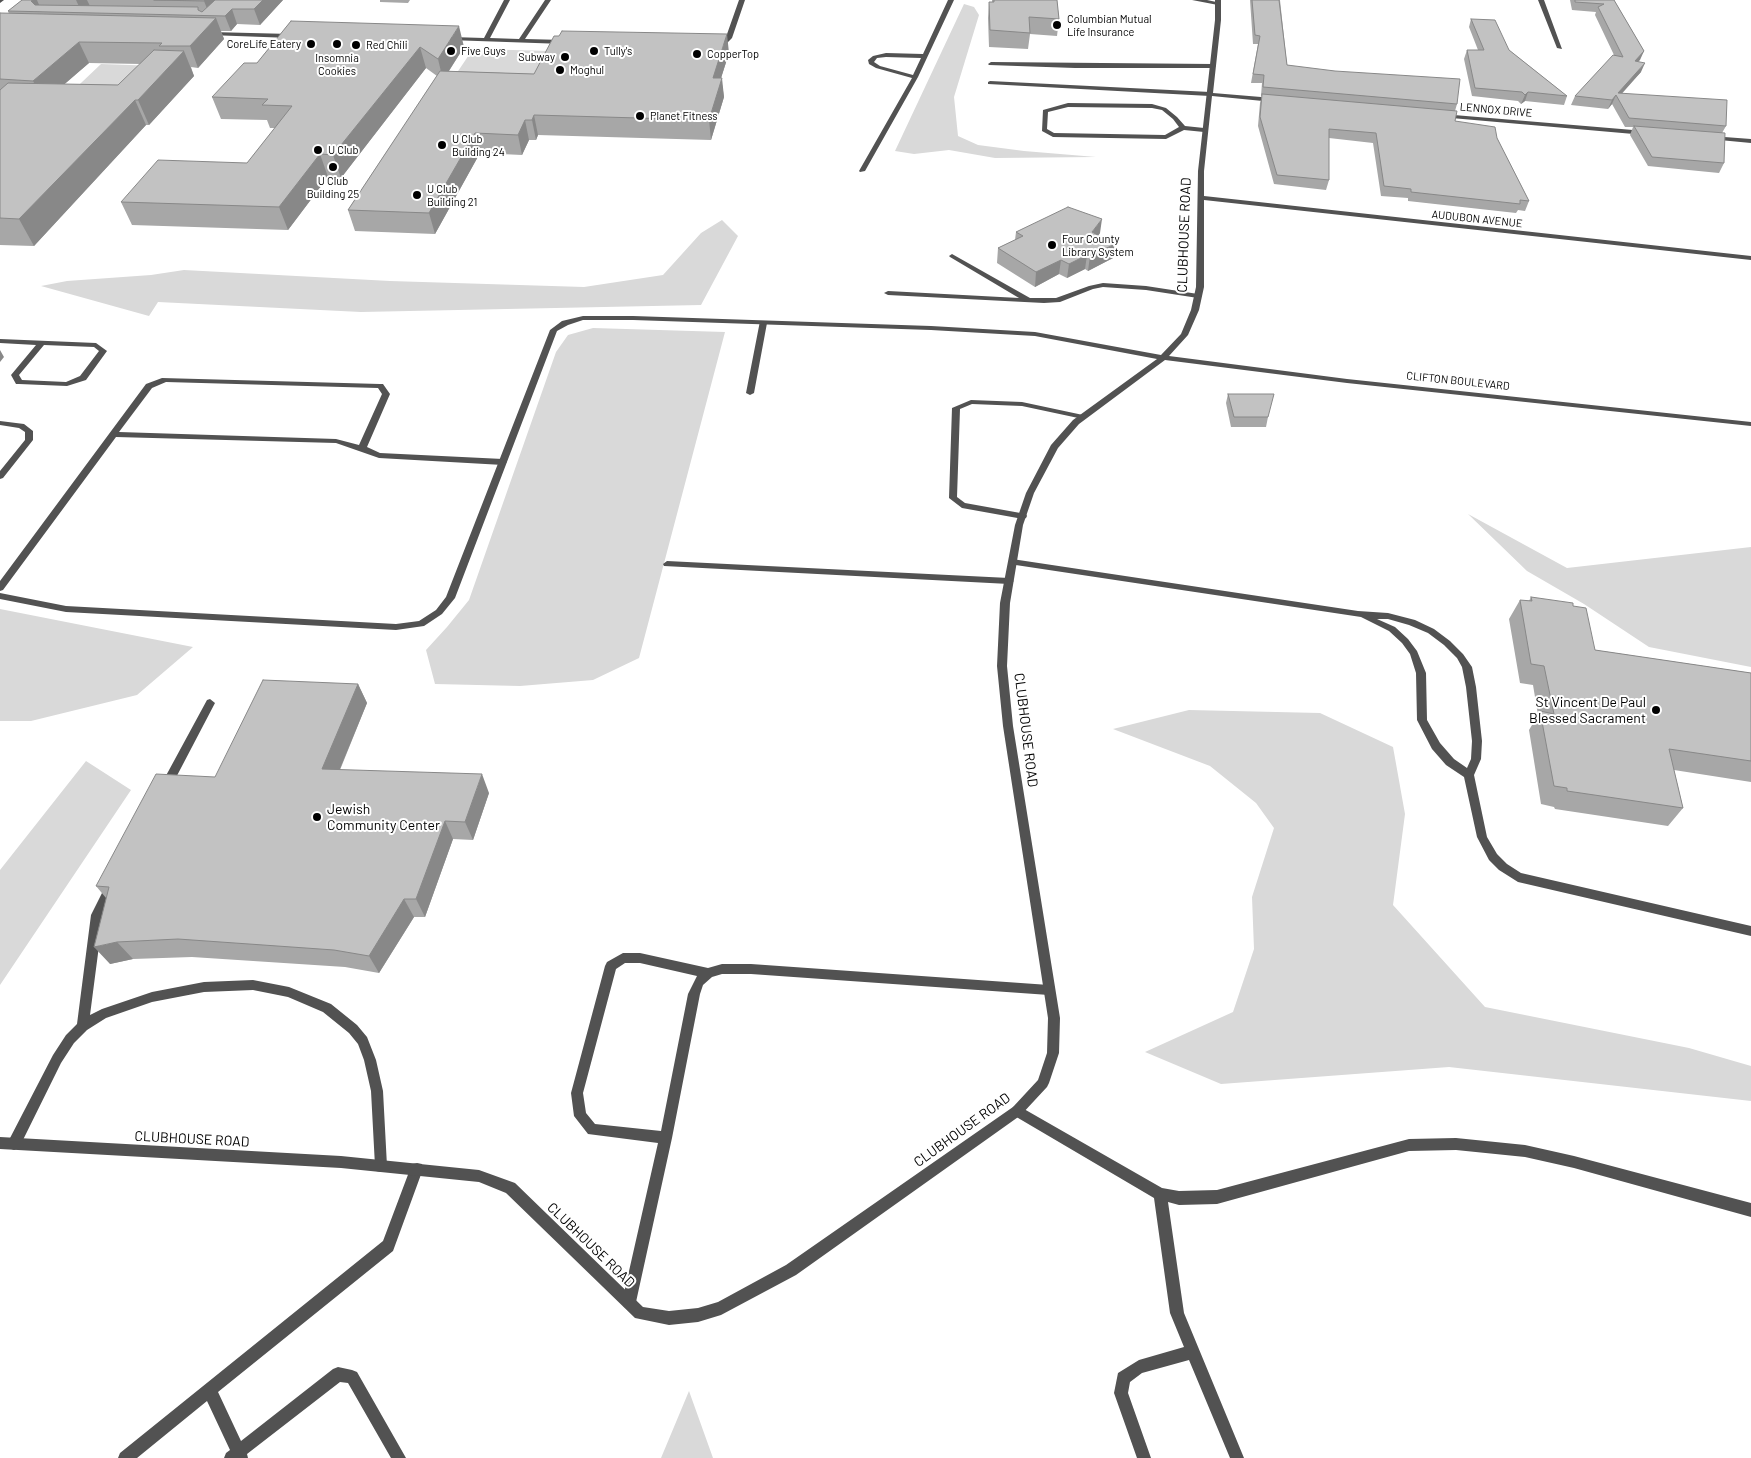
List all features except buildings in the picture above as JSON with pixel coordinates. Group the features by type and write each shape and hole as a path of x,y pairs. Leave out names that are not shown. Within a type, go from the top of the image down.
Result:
{"street":[{"path":"486,40 508,0"},
{"path":"537,15 538,0"},
{"path":"521,41 548,0"},
{"path":"712,46 728,41 742,0"},
{"path":"862,171 915,77 951,0"},
{"path":"1195,0 1218,1"},
{"path":"1541,0 1560,48"},
{"name":"CLUBHOUSE ROAD","path":"0,1143 341,1162 479,1176 510,1188 640,1314 670,1318 698,1315 721,1308 791,1270 1017,1111 1043,1083 1053,1053 1054,1018 1006,709 1002,666 1005,603 1012,562 1030,493 1054,447 1076,422 1163,358 1184,336 1195,310 1200,287 1201,171 1204,130 1210,94 1218,1"},
{"path":"207,34 297,36"},
{"path":"444,39 568,42"},
{"path":"915,77 878,67 871,63 871,60 886,55 925,56"},
{"path":"991,64 1213,66"},
{"path":"990,83 1210,94 1278,100"},
{"path":"1183,128 1164,109 1152,106 1068,105 1044,111 1044,130 1053,135 1100,138 1166,137 1183,128 1204,130"},
{"name":"LENNOX DRIVE","path":"1434,115 1656,134"},
{"path":"1704,137 1751,141"},
{"name":"AUDUBON AVENUE","path":"1201,198 1751,258"},
{"path":"952,256 1030,301"},
{"path":"888,293 1030,301 1056,300 1090,287 1103,285 1146,288 1198,296"},
{"name":"CLIFTON BOULEVARD","path":"0,596 66,609 396,627 421,624 439,612 450,598 554,330 565,323 583,318 931,328 1035,334 1163,358 1357,382 1751,424"},
{"path":"750,393 763,323"},
{"path":"0,341 96,345 103,351 82,378 67,384 19,382 14,375 42,343"},
{"path":"0,588 149,386 165,380 380,386 386,394 362,448"},
{"path":"1023,516 962,504 953,498 956,408 971,402 1022,404 1083,417"},
{"path":"0,423 21,426 29,431 29,440 0,476"},
{"path":"113,434 336,442 362,448 379,455 503,462"},
{"path":"1012,562 1358,614 1388,616 1412,622 1431,631 1447,643 1460,656 1467,667 1477,741 1476,759 1469,775 1482,837 1492,858 1502,868 1518,877 1751,931"},
{"path":"667,564 1009,581"},
{"path":"1358,614 1392,629 1414,653 1421,672 1422,720 1436,746 1450,762 1469,775"},
{"path":"158,799 210,703"},
{"path":"83,1026 98,915 116,877"},
{"path":"666,1138 592,1130 580,1116 577,1093 611,966 622,958 640,958 708,973 722,969 751,969 1049,990"},
{"path":"629,1302 666,1138 694,994 699,982 708,973"},
{"path":"14,1144 57,1058 70,1039 83,1026 122,1006 152,997 204,987 254,985 289,992 327,1008 353,1029 363,1041 370,1060 377,1092 380,1166"},
{"path":"1017,1111 1160,1194 1179,1198 1217,1196 1409,1145 1456,1144 1525,1151 1574,1162 1751,1210"},
{"path":"125,1458 388,1246 417,1169"},
{"path":"1160,1194 1176,1312 1191,1352 1237,1458"},
{"path":"1144,1458 1121,1393 1123,1378 1139,1367 1191,1352"},
{"path":"210,1390 237,1456 338,1374 352,1377 399,1458"}],"shaded area":[{"path":"964,4 974,7 979,15 954,97 958,136 978,145 1096,157 995,158 949,150 914,154 895,151"},
{"path":"473,49 552,51 536,82 452,80"},
{"path":"101,64 158,66 122,102 62,101"},
{"path":"722,220 738,236 701,305 361,312 158,302 149,316 41,286 67,281 151,275 184,270 390,281 584,287 663,275 701,233"},
{"path":"593,328 725,332 639,658 593,680 520,686 435,684 426,650 469,600 556,352 568,335"},
{"path":"1468,514 1567,568 1751,547 1751,667 1649,647 1584,604 1527,571"},
{"path":"0,609 193,647 137,695 31,721 0,721"},
{"path":"1189,710 1320,713 1393,747 1405,814 1393,905 1485,1007 1689,1048 1751,1066 1751,1101 1449,1067 1221,1084 1145,1052 1233,1012 1254,949 1252,897 1274,828 1256,803 1210,766 1113,729"},
{"path":"86,761 131,790 0,985 0,870"},
{"path":"689,1391 713,1458 661,1458"}],"place":[{"name":"Columbian Mutual Life Insurance","path":"1057,25"},
{"name":"CoreLife Eatery","path":"311,44"},
{"name":"Insomnia Cookies","path":"337,44"},
{"name":"Red Chili","path":"356,45"},
{"name":"Five Guys","path":"451,51"},
{"name":"Tully's","path":"594,51"},
{"name":"CopperTop","path":"697,54"},
{"name":"Subway","path":"565,57"},
{"name":"Moghul","path":"560,70"},
{"name":"Planet Fitness","path":"640,116"},
{"name":"U Club Building 24","path":"442,145"},
{"name":"U Club","path":"318,150"},
{"name":"U Club Building 25","path":"333,167"},
{"name":"U Club Building 21","path":"417,195"},
{"name":"Four County Library System","path":"1052,245"},
{"name":"St Vincent De Paul Blessed Sacrament","path":"1656,710"},
{"name":"Jewish Community Center","path":"317,817"}]}
